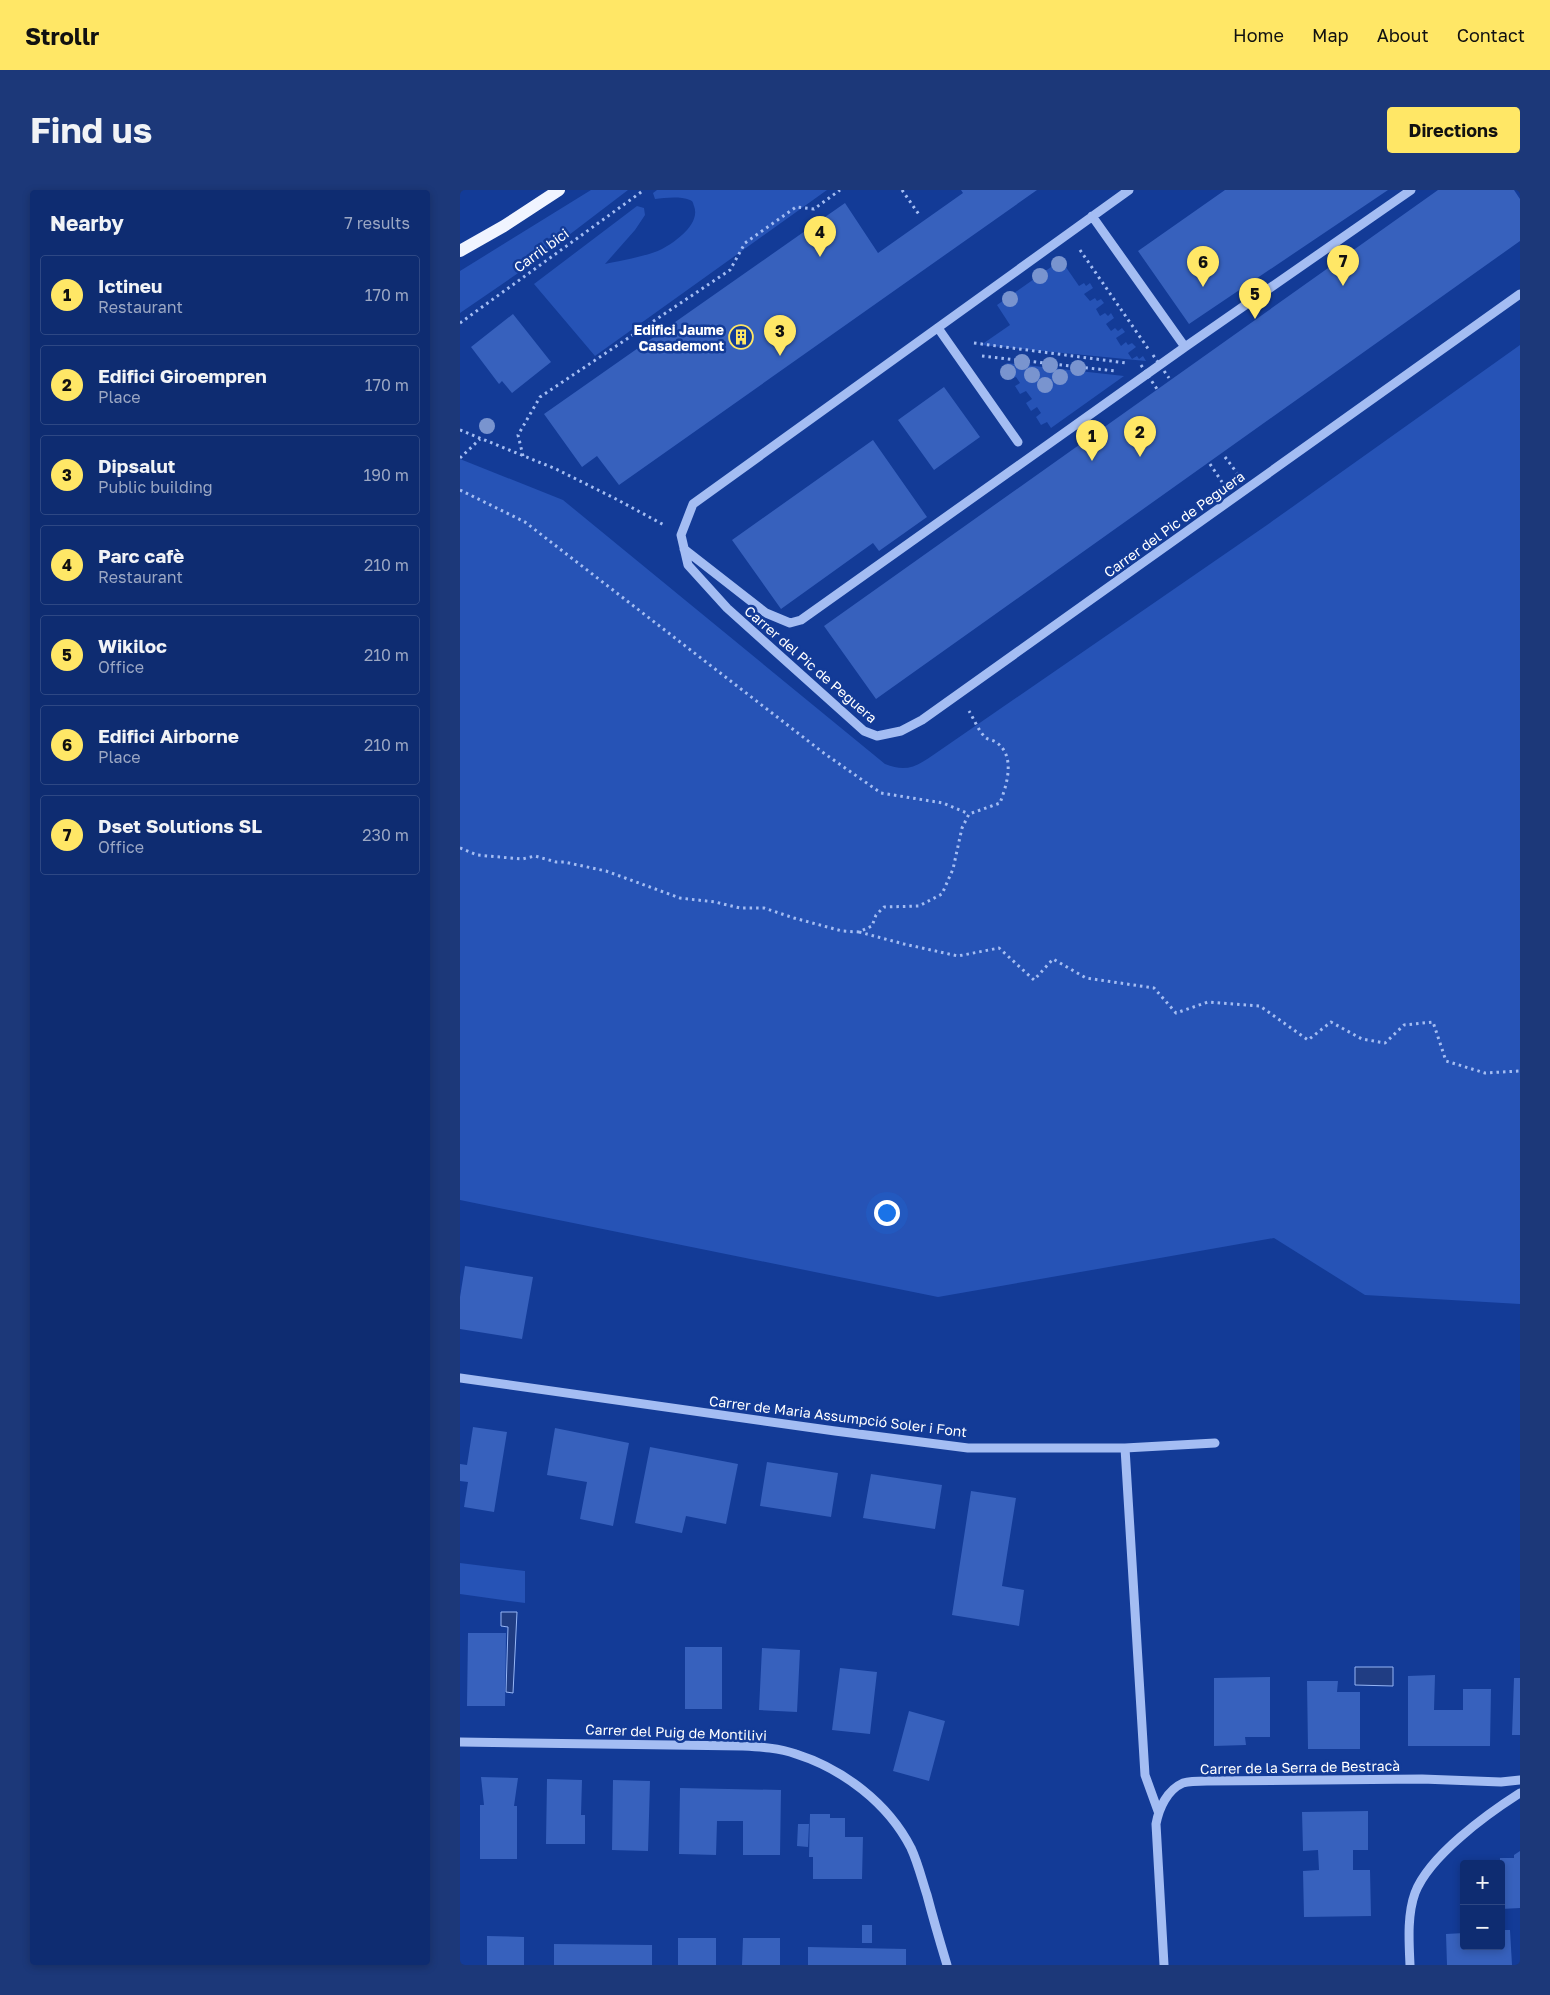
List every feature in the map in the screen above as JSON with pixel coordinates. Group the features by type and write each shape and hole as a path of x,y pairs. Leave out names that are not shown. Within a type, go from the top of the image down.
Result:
{"main road":[{"path":"460,251 504,226 559,190"}],"street":[{"name":"Carrer del Pic de Peguera","path":"1130,190 693,504 682,535 688,565 727,608 864,731 877,736 900,731 922,720 960,695 1520,294"},
{"path":"684,549 766,614 790,623 801,620 1185,347 1411,190"},
{"path":"1092,216 1185,347"},
{"path":"938,328 1018,442"},
{"name":"Carrer de Maria Assumpció Soler i Font","path":"460,1378 968,1448 1125,1448 1215,1443"},
{"path":"1125,1448 1145,1775 1158,1812 1156,1824 1164,1965"},
{"name":"Carrer del Puig de Montilivi","path":"460,1742 751,1746 794,1753 819,1762 856,1784 888,1816 912,1849 947,1965"},
{"name":"Carrer de la Serra de Bestracà","path":"1158,1812 1167,1796 1183,1783 1207,1780 1422,1778 1501,1782 1520,1780"},
{"path":"1410,1965 1408,1940 1410,1915 1415,1893 1423,1878 1462,1836 1520,1793"}],"path":[{"name":"Carril bici","path":"460,323 644,190"},
{"path":"523,456 518,434 540,397 730,270 745,243 796,207 814,209 840,190"},
{"path":"902,190 920,216"},
{"path":"1068,233 1170,378"},
{"path":"973,349 968,343 1141,365 1157,388"},
{"path":"977,355 1131,372 1138,381"},
{"path":"460,430 556,469 682,535"},
{"path":"460,458 480,439"},
{"path":"460,490 525,522 818,748 881,793 943,803 969,814 1000,803 1006,787 1008,769 1006,752 996,742 985,737 960,695"},
{"path":"859,932 872,926 876,915 884,907 919,906 942,894 953,869 962,828 969,814"},
{"path":"460,848 477,855 522,859 535,856 556,862 606,870 680,898 715,902 740,908 764,908 842,931 859,932 958,956 999,948 1034,980 1053,959 1086,978 1154,988 1176,1013 1208,1002 1260,1006 1308,1040 1330,1022 1362,1039 1385,1043 1404,1025 1433,1022 1446,1061 1485,1073 1520,1071"}],"shaded area":[{"path":"591,190 628,190 527,267 460,313 460,271"},
{"path":"657,190 827,190 595,356 534,284 637,206 644,208 645,215 635,230 605,264 649,254 673,242 686,232 694,219 693,204 691,200 681,198 655,199 653,193"},
{"path":"1061,260 1079,286 1084,283 1086,286 1090,283 1093,288 1084,294 1090,301 1095,298 1097,301 1101,299 1104,303 1096,309 1100,316 1105,313 1108,316 1111,313 1114,318 1106,324 1111,331 1115,328 1118,331 1122,328 1125,332 1116,338 1121,346 1126,342 1128,345 1132,343 1136,347 1128,353 1132,359 1137,356 1139,359 1143,356 1146,361 981,345 1010,325 997,305"},
{"path":"1520,345 1520,1304 1365,1295 1274,1238 938,1297 460,1200 460,459 563,500 885,764 893,767 908,768 932,756 1267,525"},
{"path":"1006,363 1124,376 1051,428 1047,422 1041,425 1036,417 1041,413 1037,407 1031,411 1026,403 1032,399 1026,391 1020,394 1015,386 1020,383 1016,377 1011,379 1006,371 1010,368"},
{"path":"460,1563 525,1571 525,1603 460,1594"},
{"path":"501,1612 517,1612 513,1693 506,1692 508,1627 501,1626"},
{"path":"1355,1667 1393,1667 1393,1686 1355,1685"}],"building":[{"name":"Edifici Jaume Casademont","path":"961,190 1037,190 619,485 597,456 582,467 544,414 845,203 878,253 963,193"},
{"path":"1225,190 1388,190 1189,324 1138,251"},
{"path":"1438,190 1514,190 1520,199 1520,241 876,699 824,626"},
{"path":"513,314 551,362 512,393 502,381 499,384 471,347"},
{"path":"944,387 980,437 934,470 898,420"},
{"path":"873,440 927,517 879,551 873,543 781,609 732,540"},
{"path":"465,1266 533,1277 522,1339 460,1329 460,1297"},
{"path":"473,1427 507,1432 494,1512 464,1507 468,1482 460,1481 460,1464 467,1465"},
{"path":"555,1428 629,1443 613,1526 580,1519 587,1482 547,1475"},
{"path":"650,1447 738,1464 726,1524 686,1516 682,1533 635,1523"},
{"path":"767,1462 838,1473 831,1517 760,1506"},
{"path":"871,1474 942,1485 935,1529 863,1518"},
{"path":"971,1491 1016,1498 1002,1586 1024,1590 1019,1626 952,1615"},
{"path":"468,1633 506,1633 505,1706 467,1706"},
{"path":"685,1647 722,1647 722,1709 685,1709"},
{"path":"762,1648 800,1650 797,1712 759,1710"},
{"path":"840,1668 877,1672 870,1734 832,1730"},
{"path":"1435,1675 1434,1710 1463,1710 1463,1689 1491,1689 1490,1746 1408,1746 1408,1676"},
{"path":"1270,1677 1270,1737 1245,1737 1246,1745 1214,1746 1214,1678"},
{"path":"1514,1678 1520,1678 1520,1735 1512,1735"},
{"path":"1307,1681 1338,1681 1337,1692 1360,1692 1360,1749 1308,1749"},
{"path":"909,1711 945,1721 929,1781 893,1771"},
{"path":"481,1777 518,1778 514,1806 517,1806 517,1859 480,1859 480,1805 484,1805"},
{"path":"547,1779 582,1780 581,1815 585,1815 585,1844 546,1844"},
{"path":"613,1780 650,1781 648,1851 612,1850"},
{"path":"680,1788 781,1790 780,1855 743,1855 743,1821 717,1821 716,1855 679,1854"},
{"path":"1368,1811 1368,1850 1353,1850 1353,1870 1370,1870 1371,1916 1304,1917 1303,1871 1319,1870 1318,1850 1303,1851 1302,1812"},
{"path":"810,1814 830,1814 830,1818 845,1818 845,1837 863,1837 862,1879 813,1879 813,1857 809,1857"},
{"path":"798,1824 809,1824 808,1847 797,1846"},
{"path":"1520,1851 1520,1908 1505,1909 1505,1860 1500,1860 1500,1858 1514,1858 1514,1855"},
{"path":"862,1925 872,1925 872,1943 862,1943"},
{"path":"1505,1930 1510,1930 1512,1965 1447,1965 1446,1934 1460,1933 1460,1950 1505,1950"},
{"path":"487,1936 524,1937 524,1965 487,1965"},
{"path":"678,1938 716,1938 716,1965 678,1965"},
{"path":"743,1938 780,1938 780,1965 742,1965"},
{"path":"554,1944 652,1945 652,1965 554,1965"},
{"path":"808,1947 906,1949 906,1965 808,1965"}],"place":[{"name":"Parc cafè","path":"820,257"},
{"name":"Dset Solutions SL","path":"1343,286"},
{"name":"Edifici Airborne","path":"1203,287"},
{"name":"Wikiloc","path":"1255,319"},
{"name":"Edifici Jaume Casademont","path":"741,337"},
{"name":"Dipsalut","path":"780,356"},
{"name":"Edifici Giroempren","path":"1140,457"},
{"name":"Ictineu","path":"1092,461"}]}
